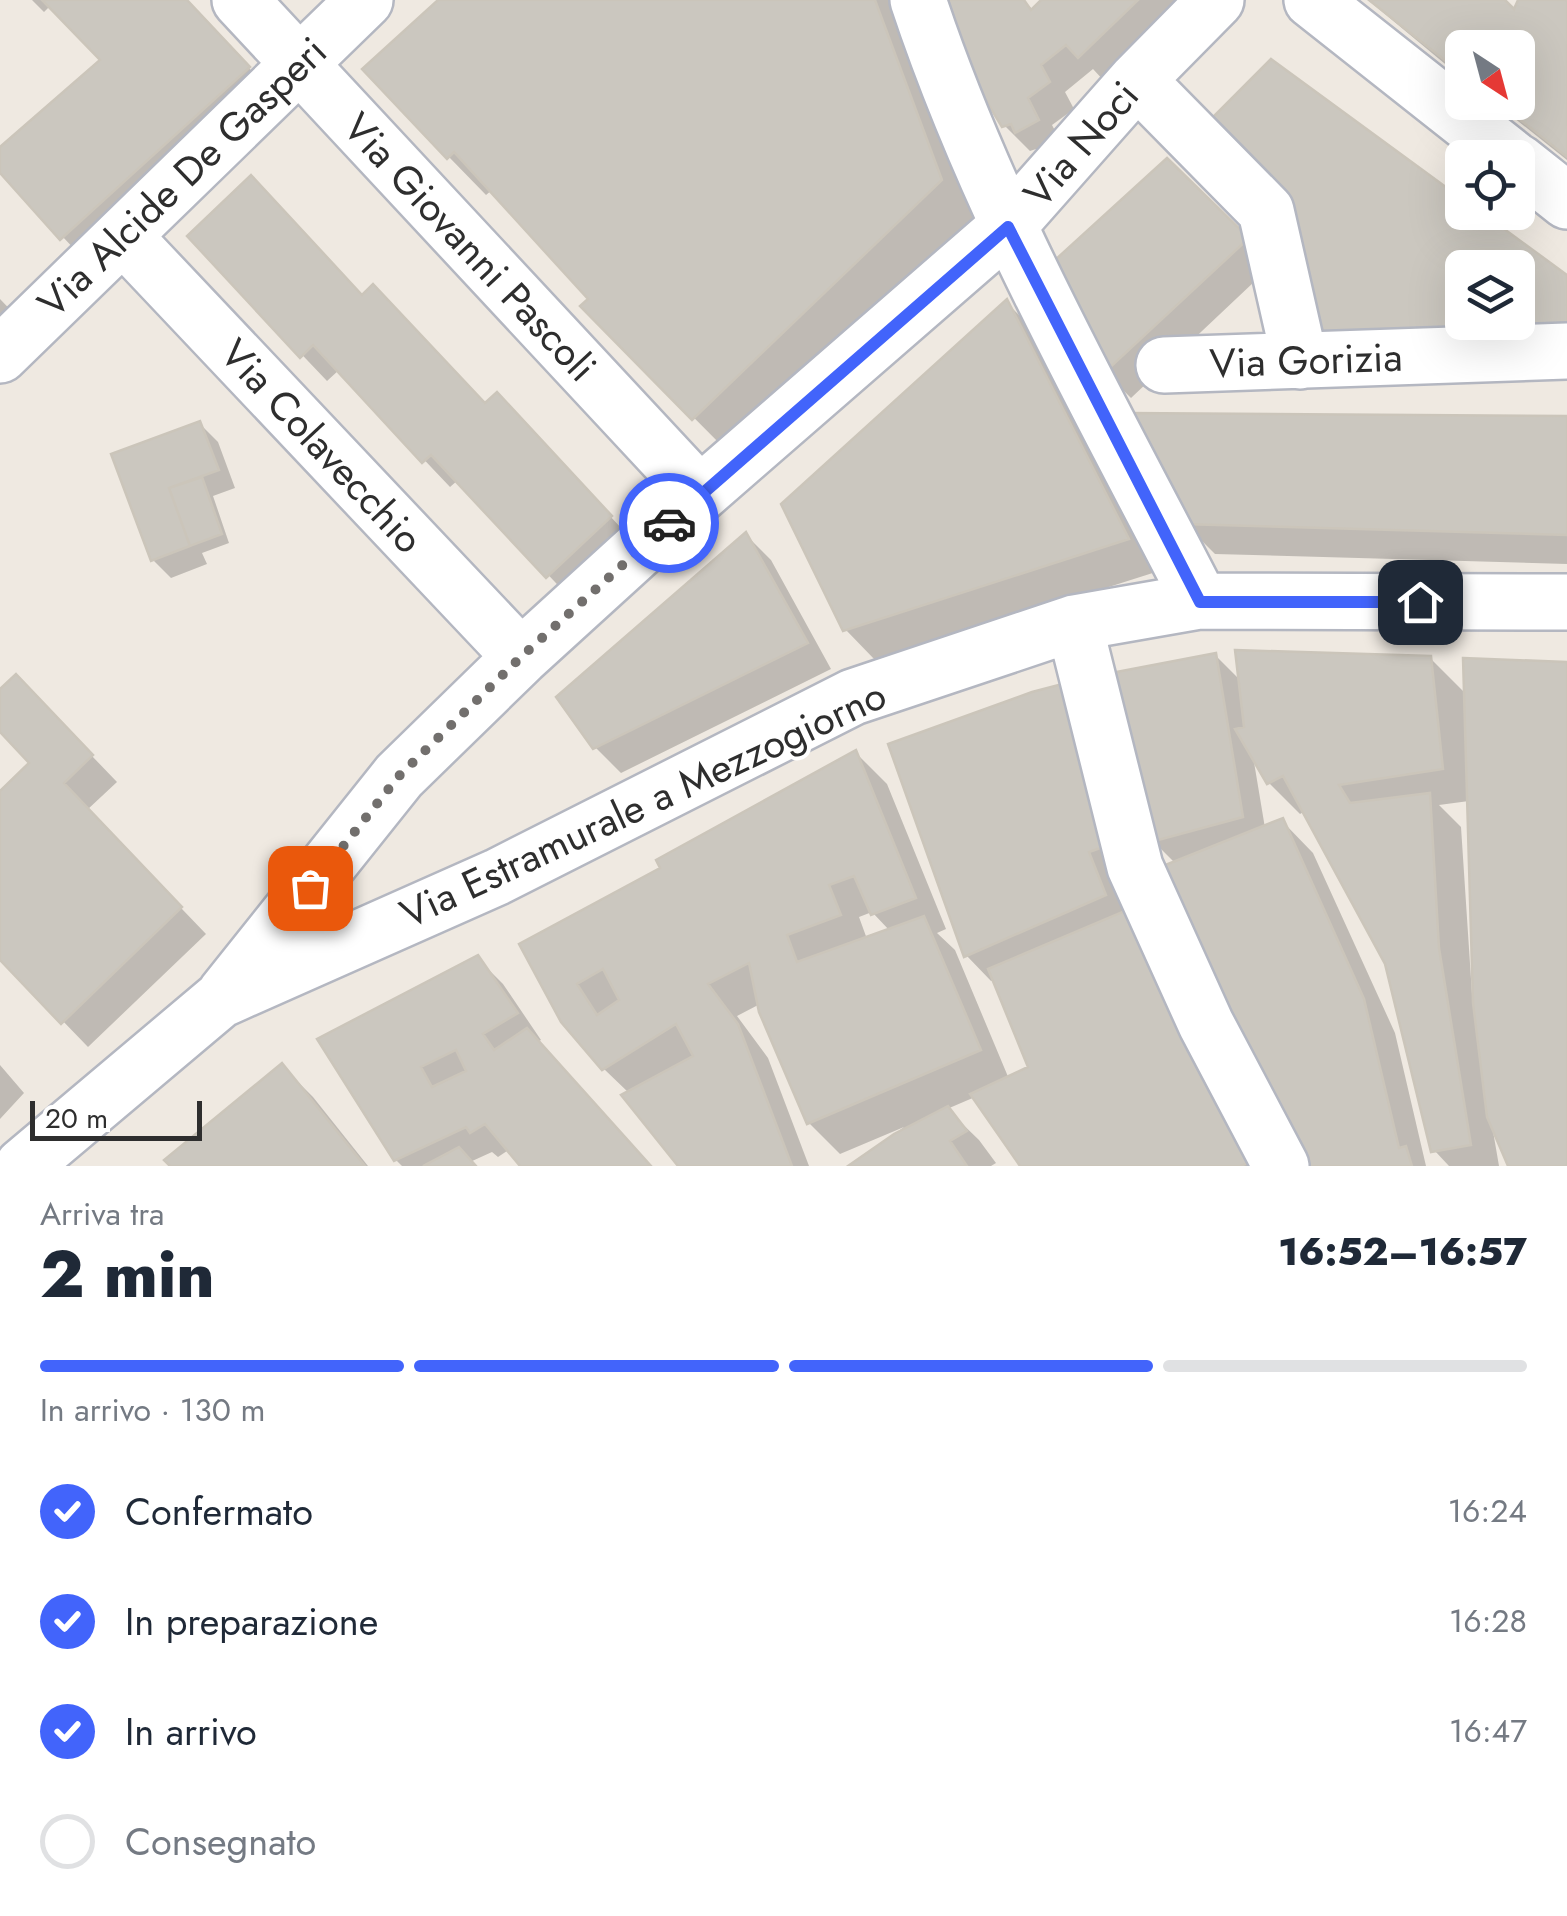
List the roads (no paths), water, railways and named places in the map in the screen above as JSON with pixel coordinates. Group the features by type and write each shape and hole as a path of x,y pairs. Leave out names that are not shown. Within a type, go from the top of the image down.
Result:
{"street":[{"name":"Via Giovanni Pascoli","path":"240,0 700,494"},
{"name":"Via Alcide De Gasperi","path":"0,355 365,0"},
{"path":"918,0 942,73 1008,227 1200,602"},
{"name":"Via Noci","path":"220,1000 399,776 521,657 700,494 1008,227 1137,80 1216,0"},
{"path":"1312,0 1489,140"},
{"path":"1137,80 1266,212 1300,361"},
{"path":"1535,176 1567,201"},
{"name":"Via Colavecchio","path":"123,236 521,657"},
{"name":"Via Gorizia","path":"1164,365 1567,351"},
{"name":"Via Estramurale a Mezzogiorno","path":"23,1166 220,1000 497,877 842,702 1074,623 1200,602 1567,602"},
{"path":"1074,623 1134,867 1206,1024 1281,1166"}]}
